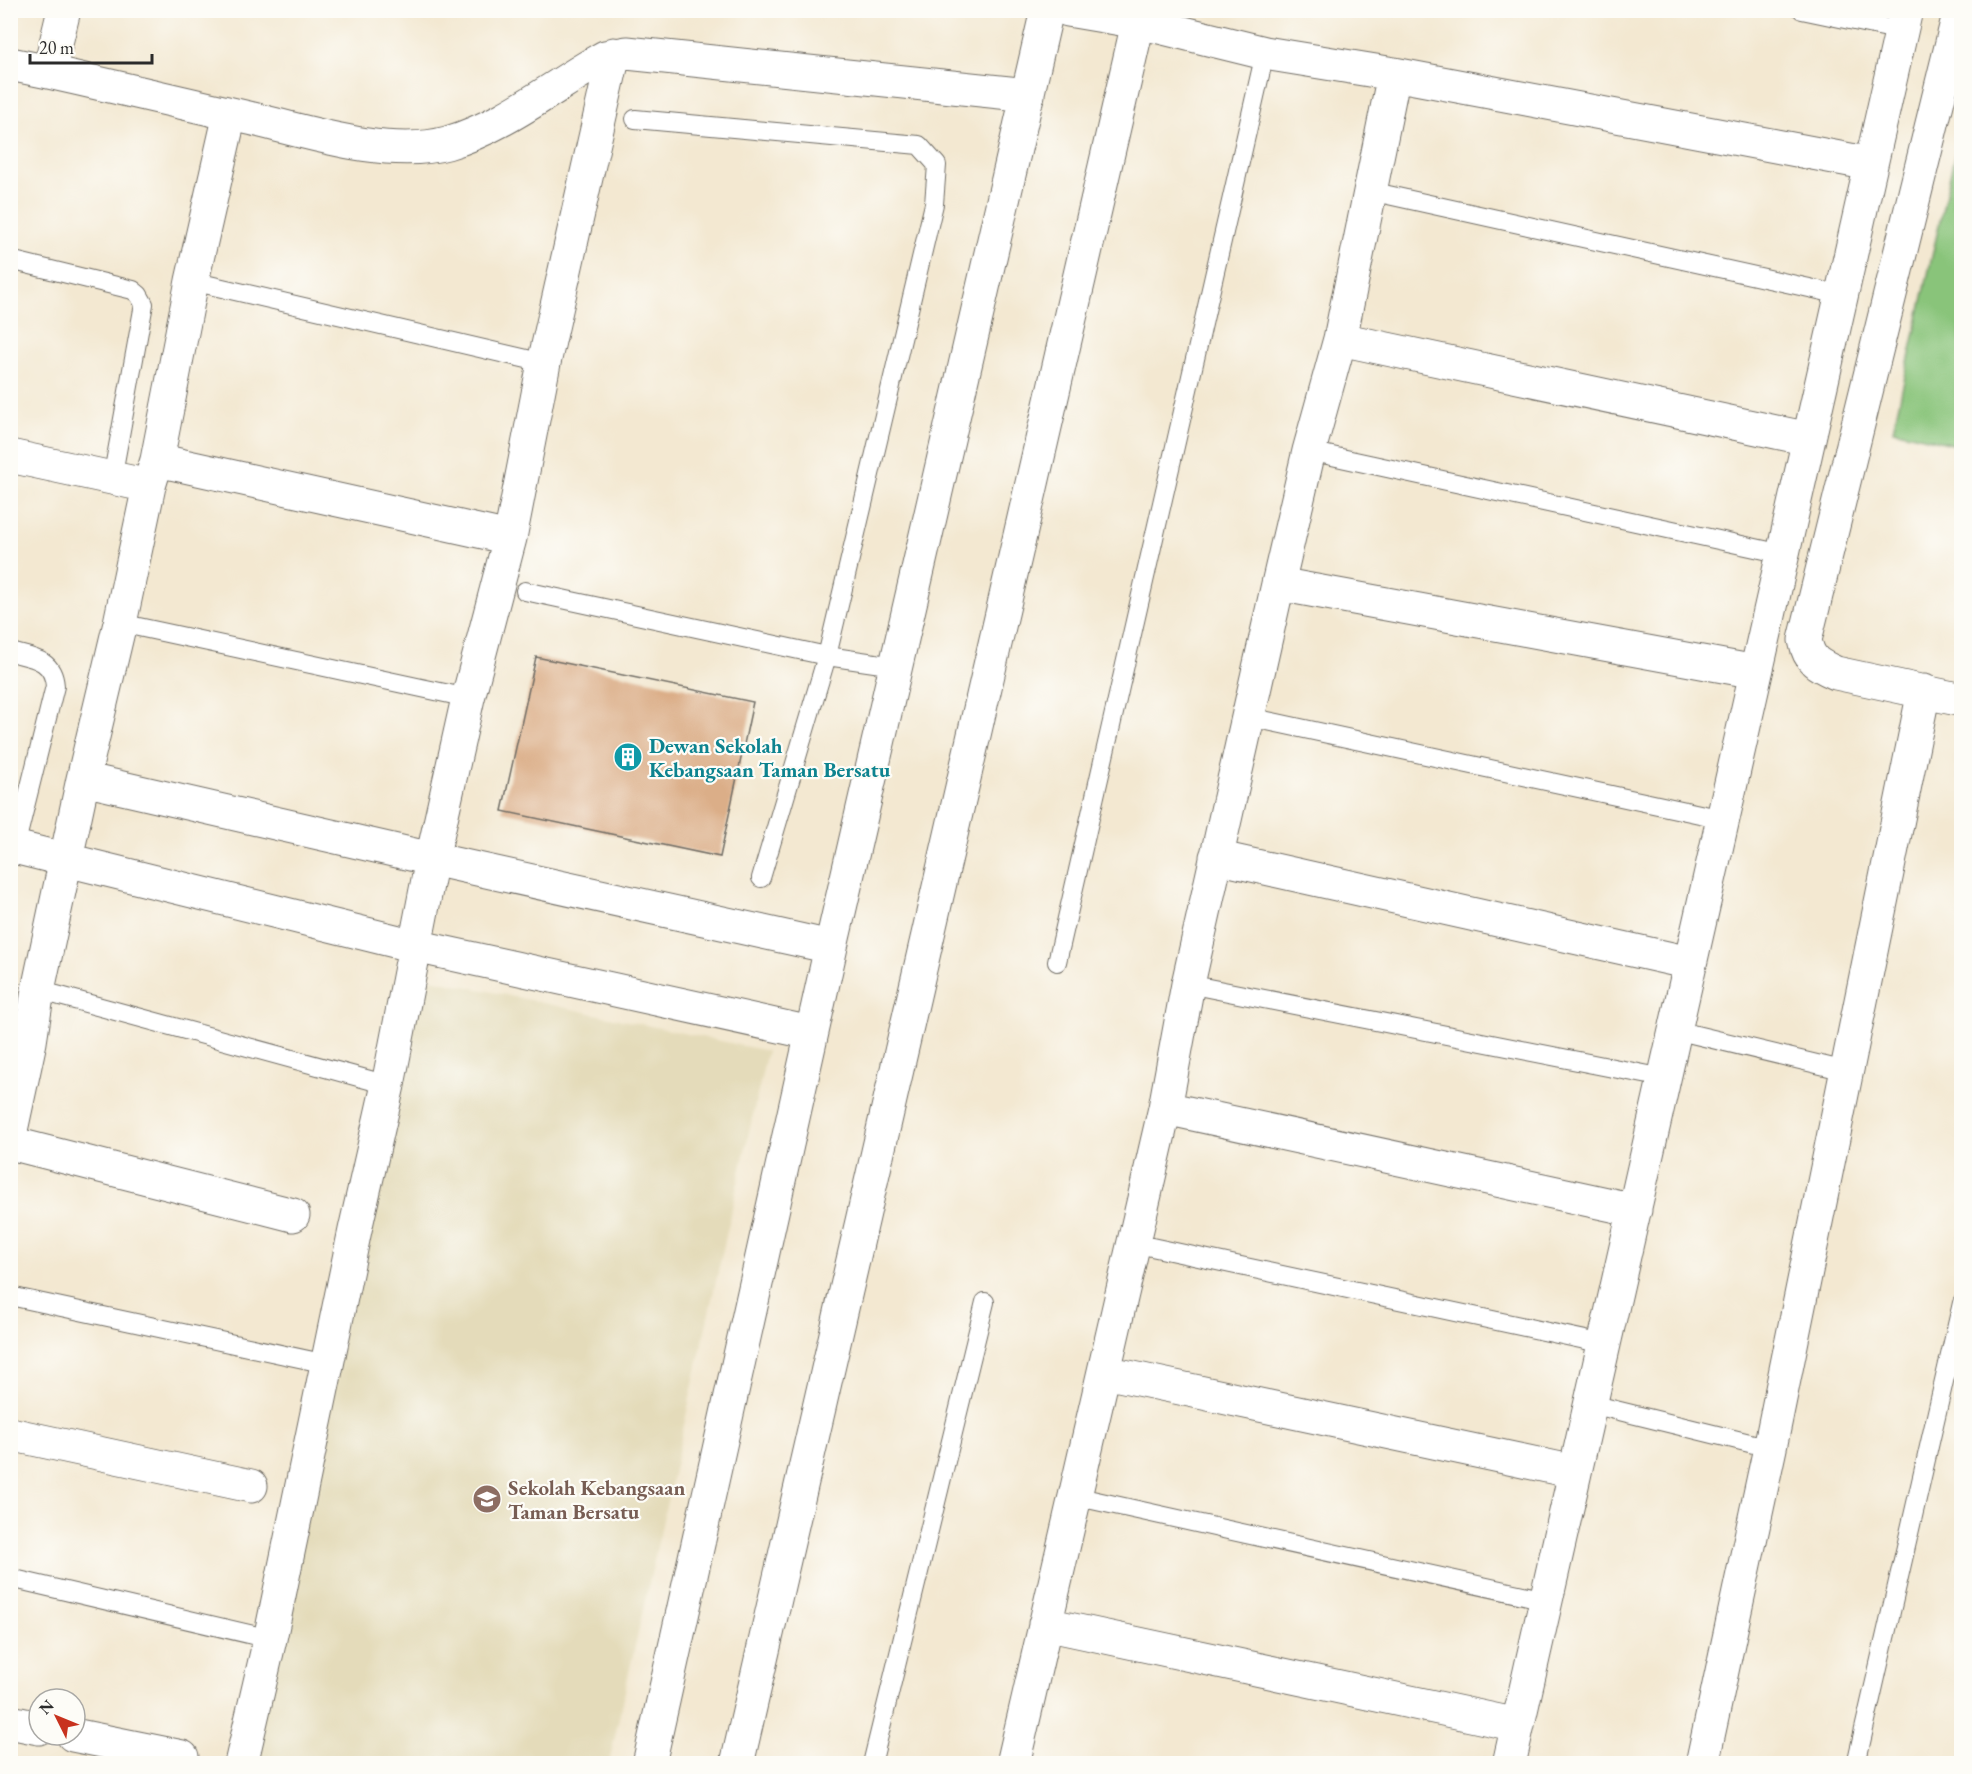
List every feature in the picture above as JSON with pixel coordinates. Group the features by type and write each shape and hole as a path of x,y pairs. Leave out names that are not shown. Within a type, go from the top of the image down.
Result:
{"street":[{"path":"49,72 64,10"},
{"path":"649,1764 811,1033 1047,10"},
{"path":"1068,10 1140,16 1265,53 1394,74 1871,164"},
{"path":"1960,10 1805,640 1807,652 1812,659 1822,667 1836,673 1962,699"},
{"path":"737,1764 1140,16"},
{"path":"1509,1764 1904,21"},
{"path":"10,64 363,143 400,148 426,147 446,143 482,131 591,65 614,54 640,54 1028,95"},
{"path":"241,1764 270,1639 388,1085 432,859 468,698 510,538 544,363 614,54"},
{"path":"1020,1762 1045,1624 1105,1372 1164,1108 1188,984 1278,584 1309,451 1340,339 1394,74"},
{"path":"10,1135 20,1039 38,990 230,114"},
{"path":"1340,339 1809,440"},
{"path":"10,456 112,479 153,473 510,538"},
{"path":"1278,584 1756,672"},
{"path":"1702,1764 1770,1448 1924,691"},
{"path":"84,779 831,947"},
{"path":"13,846 415,946 811,1033"},
{"path":"1216,857 1690,963"},
{"path":"1164,1108 1635,1210"},
{"path":"10,1143 293,1215"},
{"path":"1105,1372 1575,1472"},
{"path":"10,1434 251,1486"},
{"path":"1045,1624 1518,1725"},
{"path":"10,1722 27,1726"},
{"path":"87,1738 182,1757"}],"lane":[{"path":"1802,10 1904,21"},
{"path":"1057,962 1265,53"},
{"path":"635,119 919,145 937,165 934,204 827,656 760,878"},
{"path":"1370,191 1841,295"},
{"path":"10,260 133,290 144,304 112,479"},
{"path":"192,281 544,363"},
{"path":"1309,451 1783,554"},
{"path":"525,591 827,656 895,666"},
{"path":"120,623 468,698"},
{"path":"10,652 38,659 47,665 53,674 55,686 13,846"},
{"path":"1249,717 1723,819"},
{"path":"1188,984 1664,1078"},
{"path":"38,990 388,1085"},
{"path":"1675,1030 1846,1071"},
{"path":"1133,1243 1604,1344"},
{"path":"10,1296 327,1364"},
{"path":"873,1764 985,1302"},
{"path":"1856,1764 1962,1303"},
{"path":"1591,1404 1770,1448"},
{"path":"1074,1496 1546,1600"},
{"path":"10,1578 270,1639"}],"shaded area":[{"name":"Sekolah Kebangsaan Taman Bersatu","path":"422,977 767,1051 609,1763 247,1764"}],"green space":[{"path":"1961,127 1961,446 1893,430"}],"building":[{"name":"Dewan Sekolah Kebangsaan Taman Bersatu","path":"536,657 753,702 720,857 502,811"}],"place":[{"name":"Dewan Sekolah Kebangsaan Taman Bersatu","path":"628,757"},
{"name":"Sekolah Kebangsaan Taman Bersatu","path":"487,1499"}]}
